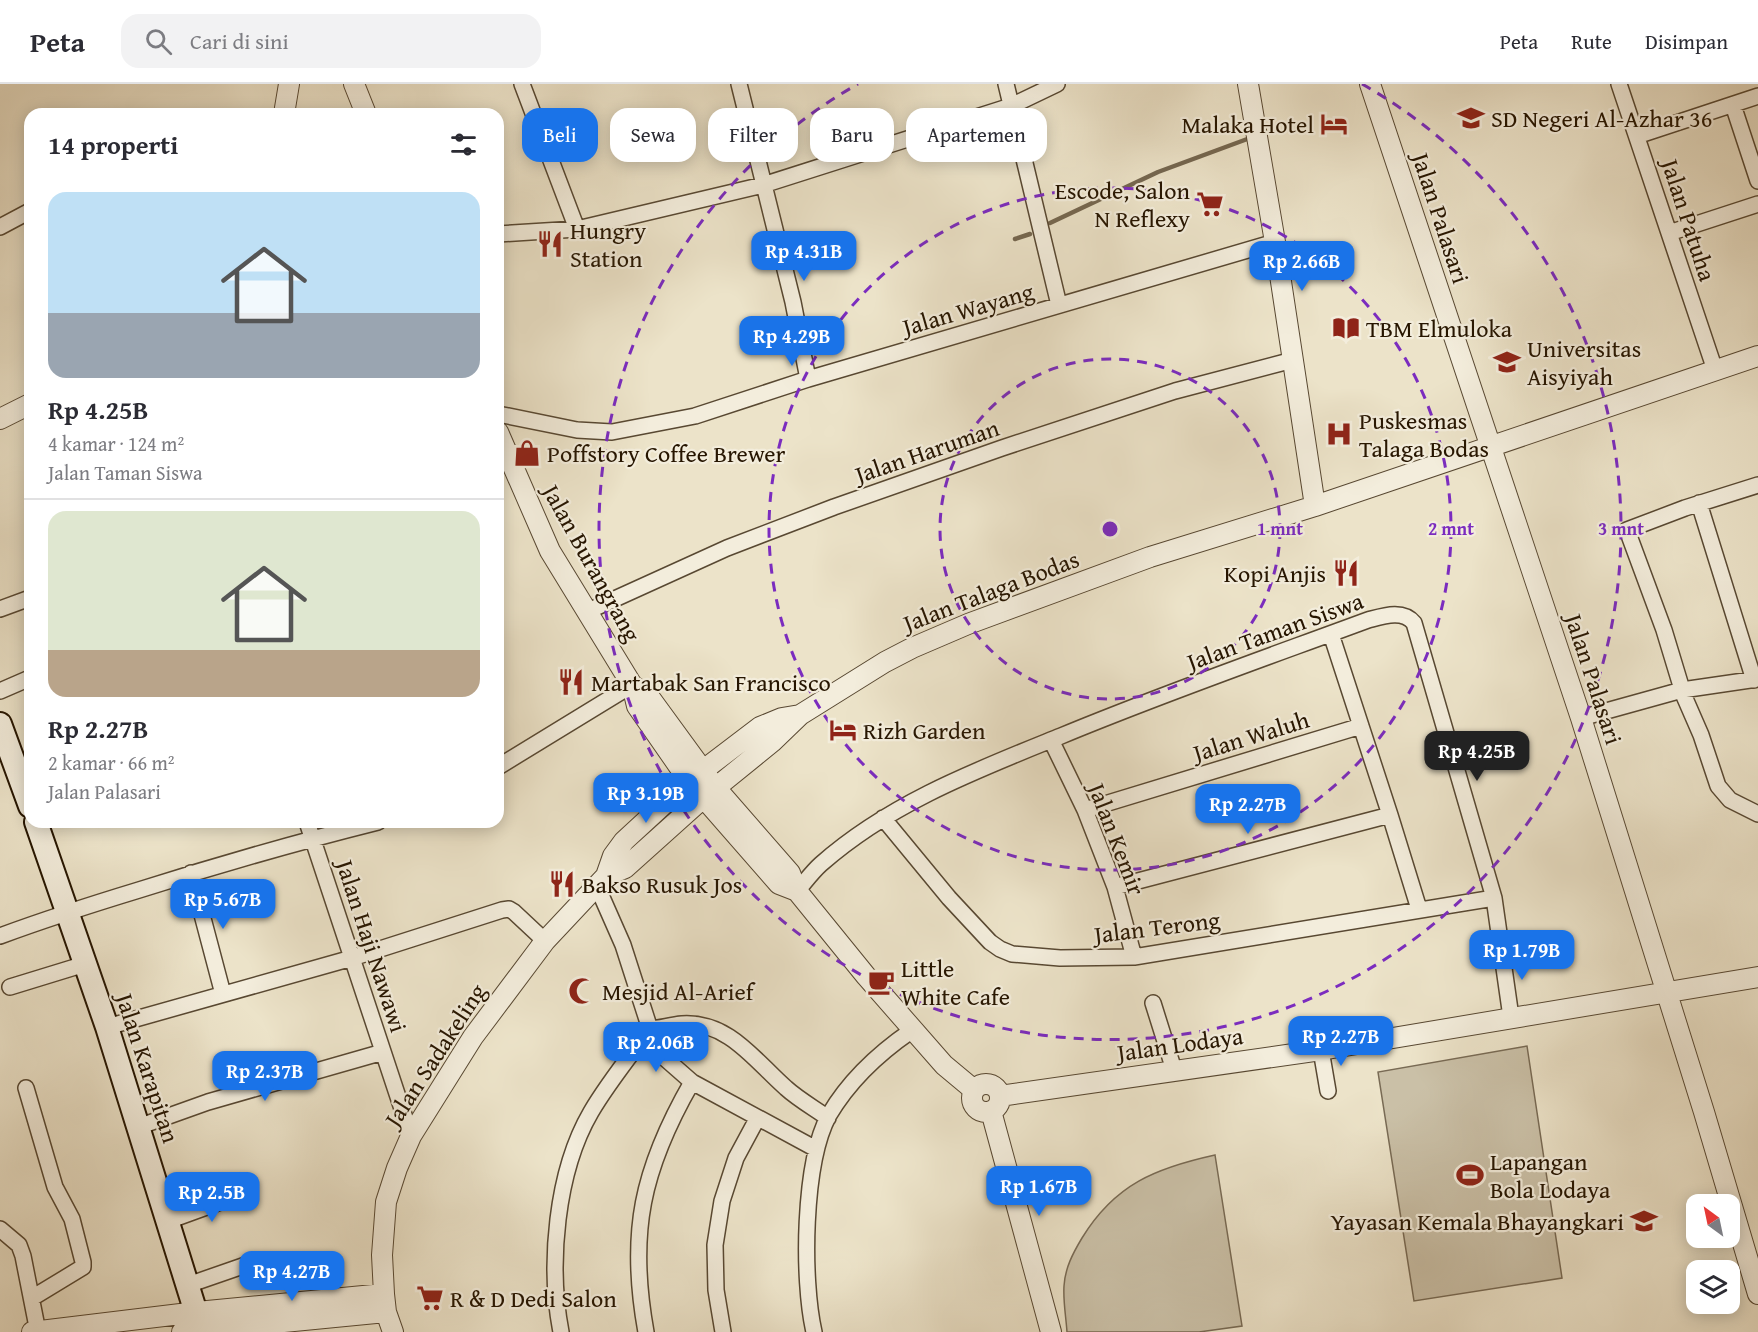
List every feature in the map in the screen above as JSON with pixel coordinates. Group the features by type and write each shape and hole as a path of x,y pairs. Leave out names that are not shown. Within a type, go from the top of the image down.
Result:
{"main road":[{"path":"0,724 24,789"},
{"name":"Jalan Karapitan","path":"38,828 107,1027 188,1285 196,1326"}],"street":[{"path":"287,99 291,91 303,84"},
{"path":"339,84 360,98"},
{"path":"522,84 577,229"},
{"path":"739,84 793,302 808,379"},
{"path":"1006,84 1059,306"},
{"path":"504,234 577,229 763,185 1011,106 1057,84"},
{"path":"1248,84 1275,242 1315,506"},
{"name":"Jalan Palasari","path":"1370,84 1581,718 1758,1294"},
{"name":"Jalan Patuha","path":"1619,84 1715,370"},
{"path":"1637,136 1758,96"},
{"path":"1733,105 1758,181"},
{"path":"1670,233 1758,204"},
{"path":"0,227 24,214"},
{"name":"Jalan Wayang","path":"504,415 577,430 612,432 695,416 808,379 1275,242"},
{"name":"Jalan Haruman","path":"586,612 727,548 834,507 1002,448 1164,395 1293,360"},
{"name":"Jalan Talaga Bodas","path":"709,793 772,742 800,715 885,662 968,624 1150,557 1315,506 1715,370 1757,360"},
{"path":"0,419 24,407"},
{"name":"Jalan Burangrang","path":"504,446 550,551 632,685 637,706 709,793"},
{"path":"1758,484 1627,530 1665,630 1682,690 1701,735 1718,786 1730,800 1758,814"},
{"path":"1581,718 1682,690 1756,680 1699,503"},
{"path":"0,609 24,600"},
{"name":"Jalan Taman Siswa","path":"797,891 820,866 856,836 928,793 1146,701 1384,616 1406,616 1414,623 1494,898 1511,1017"},
{"path":"1331,634 1419,909"},
{"path":"0,691 24,681"},
{"path":"504,762 632,685"},
{"name":"Jalan Talaga Bodas","path":"695,775 760,727 782,718 800,715"},
{"name":"Jalan Waluh","path":"1085,810 1361,726"},
{"name":"Jalan Kemir","path":"1051,740 1085,810 1114,887 1134,957"},
{"name":"Jalan Sadakeling","path":"393,1332 385,1303 381,1255 386,1202 396,1168 411,1136 473,1037 545,941 601,881 613,856 624,842 695,775"},
{"path":"709,793 779,884 797,891 912,1031 944,1065 974,1090 972,1099 975,1107 983,1112 996,1104 1050,1332"},
{"name":"Jalan Sadakeling","path":"601,881 625,868 709,793"},
{"path":"1114,887 1390,815"},
{"name":"Jalan Terong","path":"883,818 949,898 990,942 1012,954 1060,958 1134,957 1494,898"},
{"name":"Jalan Haji Nawawi","path":"309,828 411,1136"},
{"path":"0,936 191,873 353,828"},
{"path":"191,873 223,994"},
{"path":"601,881 623,945 646,1028 692,1082 816,1149"},
{"path":"107,1027 352,958 509,909 545,941"},
{"path":"10,987 85,964"},
{"name":"Jalan Lodaya","path":"996,1104 1174,1070 1321,1050 1758,977"},
{"path":"1153,1003 1174,1070"},
{"path":"646,1028 684,1024 701,1025 725,1033 743,1046 787,1090 828,1118"},
{"path":"561,1332 555,1259 560,1209 569,1168 590,1113 646,1028"},
{"path":"813,1332 806,1241 809,1196 816,1149 828,1118 843,1092 860,1073 896,1041 912,1031"},
{"path":"1321,1050 1328,1091"},
{"path":"138,1127 208,1102 383,1052"},
{"path":"646,1332 639,1294 638,1260 642,1205 653,1162 670,1121 692,1082"},
{"path":"26,1088 55,1187 72,1219 83,1262 83,1267 79,1271 55,1282 32,1298"},
{"path":"723,1332 716,1290 715,1245 720,1212 736,1158 757,1119"},
{"path":"168,1221 246,1193"},
{"path":"0,1229 19,1245 23,1256 36,1331 196,1326 385,1303"},
{"path":"188,1285 260,1260"}],"shaded area":[{"name":"Lapangan Bola Lodaya","path":"1527,1046 1562,1278 1414,1301 1378,1072"},
{"path":"1215,1155 1242,1326 1199,1332 1067,1332 1064,1303 1066,1273 1076,1249 1095,1219 1123,1191 1139,1181 1174,1166"}],"waterway":[{"path":"1050,223 1158,172 1250,138"},
{"path":"1015,239 1030,234"}],"place":[{"name":"SD Negeri Al-Azhar 36","path":"1471,118"},
{"name":"Malaka Hotel","path":"1334,124"},
{"name":"Escode, Salon N Reflexy","path":"1210,204"},
{"name":"Hungry Station","path":"550,244"},
{"name":"TBM Elmuloka","path":"1346,328"},
{"name":"Universitas Aisyiyah","path":"1507,362"},
{"name":"Puskesmas Talaga Bodas","path":"1339,434"},
{"name":"Poffstory Coffee Brewer","path":"527,453"},
{"name":"Kopi Anjis","path":"1346,573"},
{"name":"Martabak San Francisco","path":"571,682"},
{"name":"Rizh Garden","path":"843,730"},
{"name":"Bakso Rusuk Jos","path":"562,884"},
{"name":"Little White Cafe","path":"881,982"},
{"name":"Mesjid Al-Arief","path":"582,991"},
{"name":"Lapangan Bola Lodaya","path":"1470,1175"},
{"name":"Yayasan Kemala Bhayangkari","path":"1644,1221"},
{"name":"R & D Dedi Salon","path":"430,1298"}]}
